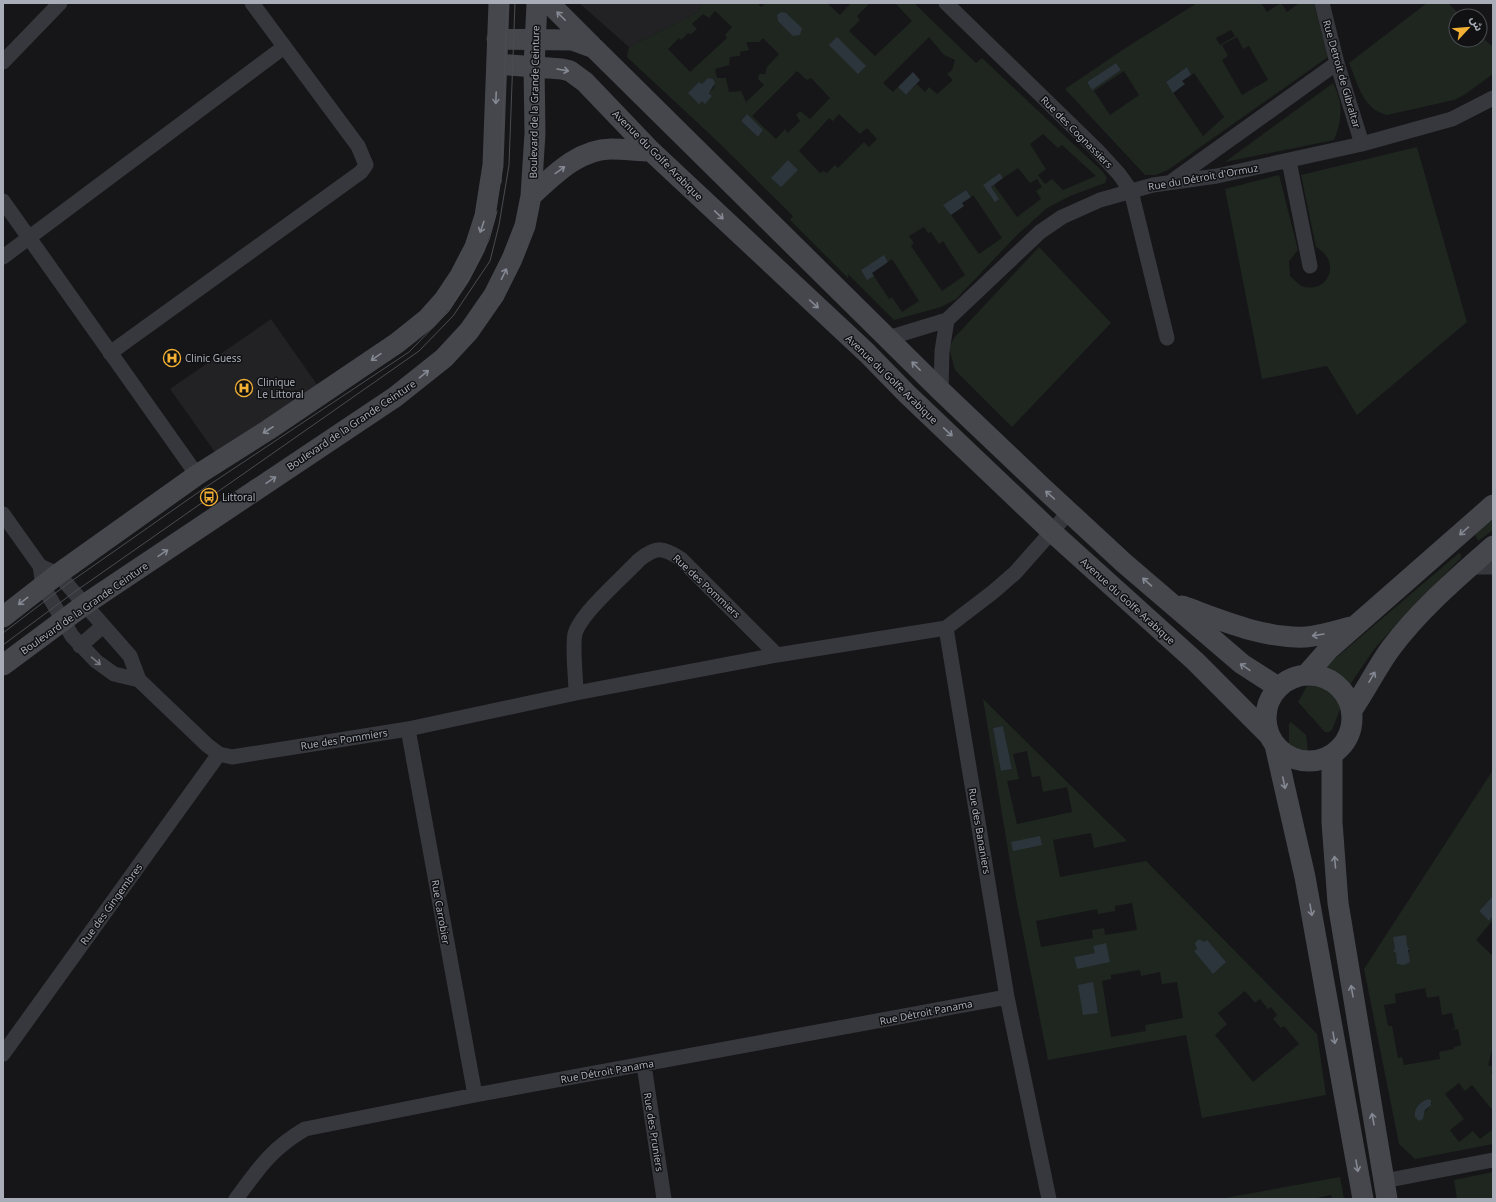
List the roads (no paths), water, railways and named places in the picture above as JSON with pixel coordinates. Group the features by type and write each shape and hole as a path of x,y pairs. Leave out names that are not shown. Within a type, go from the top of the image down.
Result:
{"main road":[{"path":"3,617 47,575 197,475 281,422 397,343 427,319 444,300 460,276 475,247 485,216 494,165 499,3"},
{"name":"Boulevard de la Grande Ceinture","path":"3,665 62,620 395,397 444,358 469,331 494,295 512,259 525,226 531,196 535,133 534,67 537,3"},
{"path":"549,3 941,391 1069,512 1169,602 1242,664 1278,687"},
{"path":"497,39 535,41 572,40 594,48"},
{"name":"Avenue du Golfe Arabique","path":"497,64 570,71 585,82 651,151 867,353 907,394 1052,532 1195,661 1273,740"},
{"path":"531,196 559,171 577,158 592,152 610,149 651,151"},
{"path":"867,353 888,338"},
{"path":"1306,675 1329,649 1493,505"},
{"path":"1352,710 1391,648 1412,622 1455,578 1493,546"},
{"path":"1169,602 1244,627 1282,635 1306,637 1355,626"},
{"path":"1273,740 1292,758 1302,761 1312,761 1332,755 1346,740 1352,721 1352,710 1349,700 1336,684 1327,678 1306,675 1296,676 1278,687 1268,705 1266,721 1273,740 1305,877 1363,1199"},
{"path":"1332,755 1332,822 1338,903 1385,1190"}],"street":[{"path":"3,62 60,3"},
{"path":"110,353 355,177 366,165 358,146 252,3"},
{"name":"Rue des Cognassiers","path":"946,3 1093,146 1119,174 1131,191 1168,338"},
{"name":"Rue Detroit de Gibraltar","path":"1322,3 1337,63 1362,144"},
{"path":"3,257 284,47"},
{"path":"1171,182 1337,63"},
{"name":"Rue du Détroit d'Ormuz","path":"888,338 947,320 1027,243 1049,225 1062,217 1100,200 1171,182 1217,176 1362,144 1452,119 1493,98"},
{"path":"1289,161 1310,266"},
{"path":"3,201 197,475"},
{"path":"941,391 942,358 947,320"},
{"path":"946,628 1004,583 1069,512"},
{"path":"3,514 47,575 84,605 130,656 139,680 219,754"},
{"name":"Rue des Pommiers","path":"576,693 575,635 579,624 587,613 639,560 658,548 669,551 681,559 777,655"},
{"path":"1469,567 1493,567"},
{"path":"47,575 62,620 80,646 114,674 139,680"},
{"path":"80,646 103,626"},
{"name":"Rue des Pommiers","path":"219,754 232,757 408,729 576,693 777,655 946,628"},
{"name":"Rue des Bananiers","path":"946,628 1007,997 1049,1199"},
{"name":"Rue Carrobier","path":"408,729 475,1095"},
{"name":"Rue des Gingembres","path":"3,1054 219,754"},
{"name":"Rue Détroit Panama","path":"236,1199 269,1155 285,1140 305,1129 475,1095 1007,997"},
{"name":"Rue des Pruniers","path":"644,1065 664,1199"},
{"path":"1385,1190 1493,1160"}],"tram line":[{"path":"501,183 507,3"},
{"path":"3,645 73,593 419,351 453,316 490,261 499,225 509,165 515,3"},
{"path":"3,633 66,585 203,489 409,352 449,311 473,271 489,240 497,211"}],"place":[{"name":"Clinic Guess","path":"172,358"},
{"name":"Clinique Le Littoral","path":"244,388"},
{"name":"Littoral","path":"209,497"}]}
